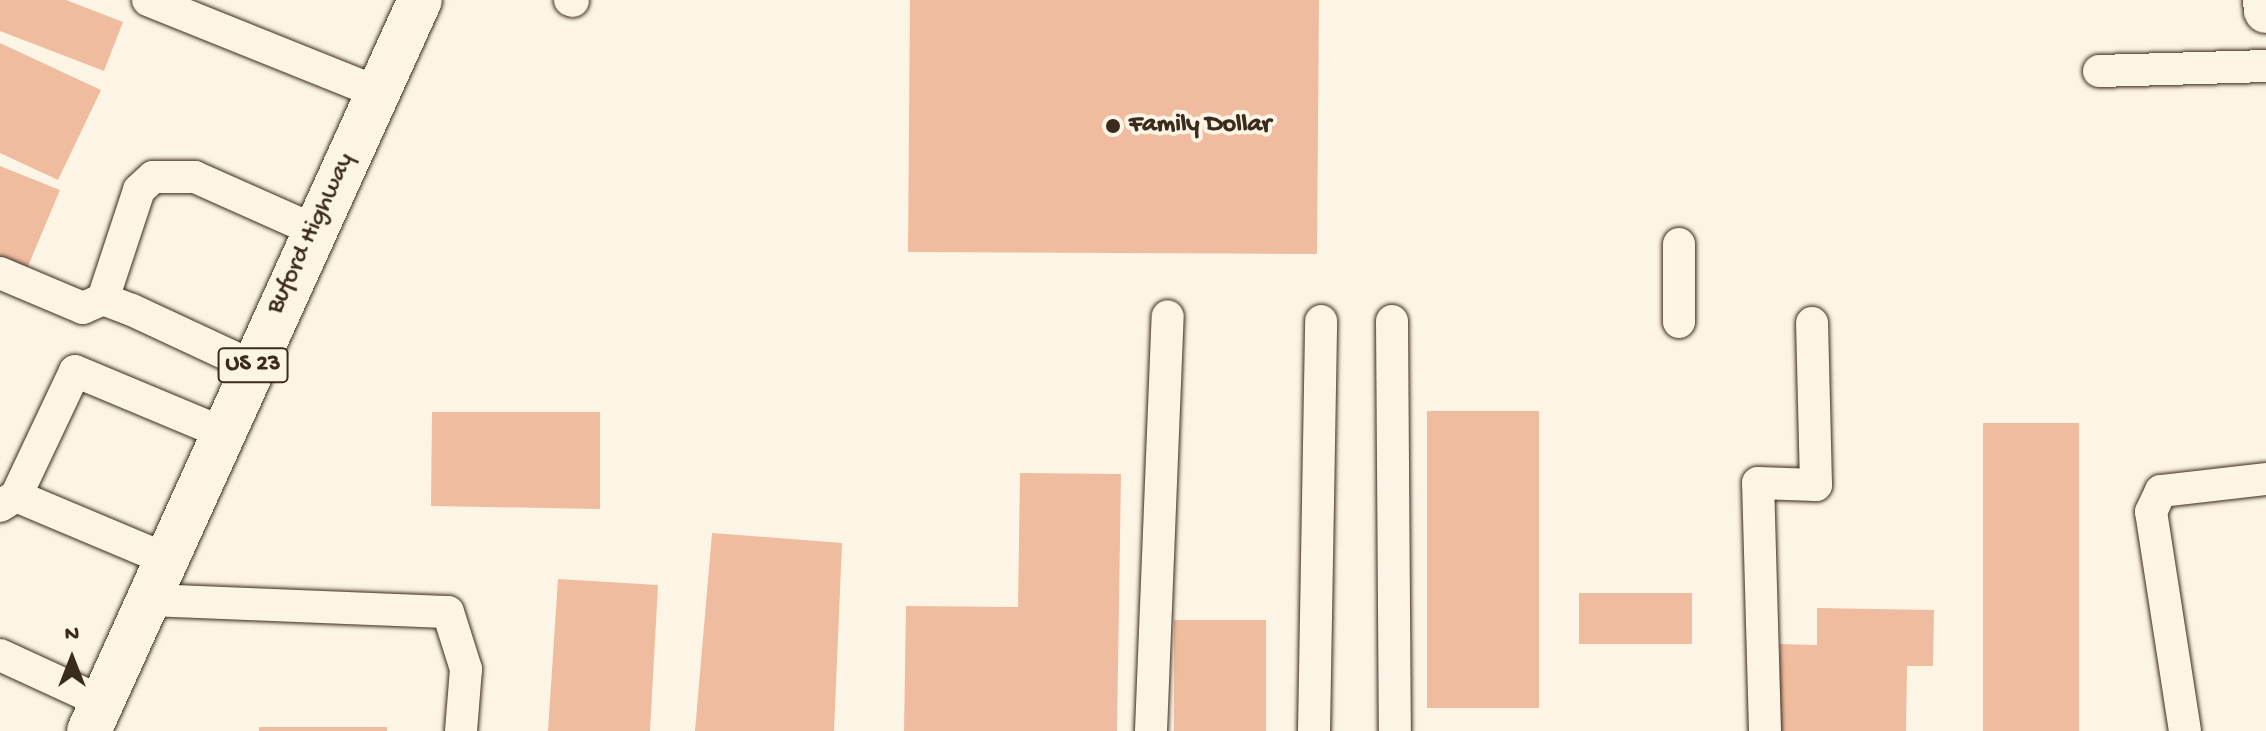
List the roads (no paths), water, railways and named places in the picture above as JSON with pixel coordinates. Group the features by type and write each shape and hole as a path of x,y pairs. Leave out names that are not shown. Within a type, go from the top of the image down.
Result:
{"main road":[{"name":"Buford Highway","path":"96,716 420,0"},
{"path":"2265,0 2266,11"}],"lane":[{"path":"148,0 377,92"},
{"path":"2099,71 2266,66"},
{"path":"0,273 83,308 103,299 139,190 153,177 195,177 314,230"},
{"path":"1679,244 1679,322"},
{"path":"103,299 252,366"},
{"path":"1151,731 1168,316"},
{"path":"1314,731 1321,321"},
{"path":"1392,321 1395,731"},
{"path":"1765,731 1758,483 1816,485 1812,323"},
{"path":"166,559 8,501 75,371 223,433"},
{"path":"2185,731 2151,512 2161,491 2266,479"},
{"path":"147,600 448,612 466,669 461,731"},
{"path":"0,655 96,716"}],"place":[{"name":"Family Dollar","path":"1113,126"}]}
